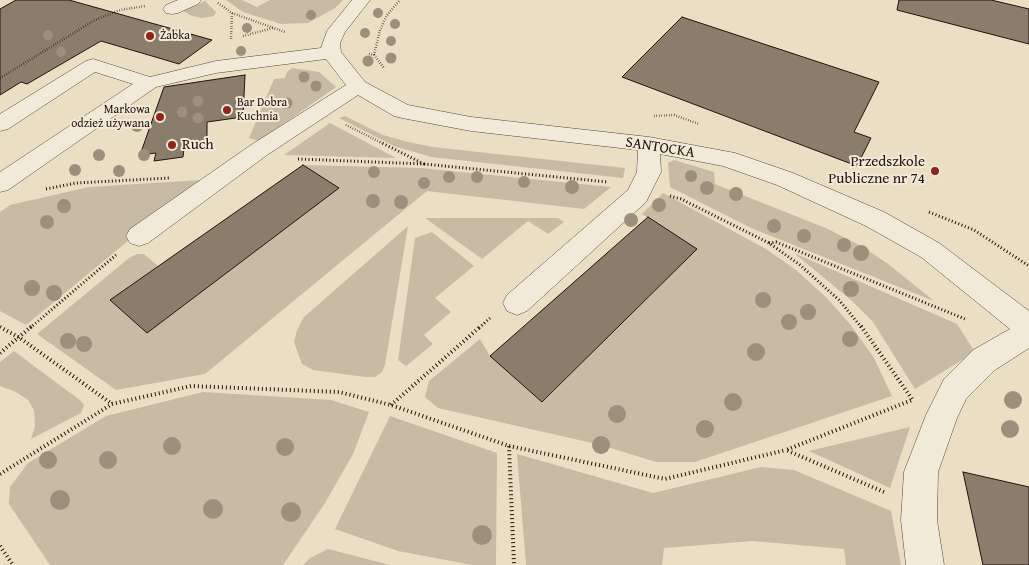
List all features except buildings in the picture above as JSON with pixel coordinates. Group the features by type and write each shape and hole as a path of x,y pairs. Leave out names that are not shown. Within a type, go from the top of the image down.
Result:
{"street":[{"path":"172,9 192,0"},
{"path":"0,184 149,83 216,67 331,48 336,31 361,0"},
{"name":"SANTOCKA","path":"331,48 358,86 402,111 435,118 649,144 727,160 784,179 875,219 930,250 1023,334"},
{"path":"0,124 94,65 149,83"},
{"path":"139,236 258,150 358,86"},
{"path":"517,303 623,210 641,189 649,172 649,144"},
{"path":"926,565 919,520 921,472 942,415 955,390 968,375 984,360 1023,334"}],"path":[{"path":"374,56 380,30 387,14 400,0"},
{"path":"214,1 232,13 331,48 374,56 384,69"},
{"path":"0,78 95,20 120,10 146,6 172,9"},
{"path":"320,110 330,118 424,164"},
{"path":"258,150 282,158 424,164 609,182 681,199 769,243 800,265 839,300 867,334 913,400 942,415"},
{"path":"38,191 76,183 224,175"},
{"path":"0,353 139,236"},
{"path":"769,243 776,242 970,321 1023,334"},
{"path":"391,405 494,314 517,303"},
{"path":"0,327 20,338 112,404"},
{"path":"0,474 112,404 191,386 340,392 391,405 509,446 665,479 786,450 913,400"},
{"path":"509,446 514,565"},
{"path":"786,450 919,507"},
{"path":"0,546 13,565"}],"shaded area":[{"path":"226,0 242,0 257,7 270,0 343,0 335,8 308,23 281,24 243,12"},
{"path":"205,1 216,12 214,16 202,18 192,16 183,11"},
{"path":"292,68 319,72 336,87 259,141 249,138 274,79 285,78 287,72"},
{"path":"345,116 383,135 408,142 433,147 625,168 623,178 431,157 394,146 339,118"},
{"path":"330,123 396,158 284,155"},
{"path":"674,160 714,172 715,184 828,229 861,246 887,263 934,301 751,228 670,187 668,163"},
{"path":"303,165 421,168 611,187 584,209 427,191 205,374 116,390 37,334 129,258 137,254 144,254 158,266 110,300 147,333 339,188"},
{"path":"202,180 26,325 0,311 0,212 10,205 89,187"},
{"path":"663,193 766,249 796,270 826,297 850,324 874,358 892,396 695,462 656,462 601,445 438,408 425,397 429,381 480,339 490,356 543,402 697,249 642,214"},
{"path":"425,218 558,218 564,222 548,234 528,221 482,259"},
{"path":"408,226 385,365 382,372 375,377 365,377 313,370 302,364 294,342 297,330 304,317"},
{"path":"432,232 474,266 435,298 451,312 424,335 433,344 406,366 398,360 415,238"},
{"path":"794,253 957,324 975,352 915,389 873,322 852,301"},
{"path":"14,351 81,401 84,405 81,413 31,439 35,426 34,410 28,400 16,392 0,386 0,362"},
{"path":"203,392 331,400 369,412 353,454 325,503 283,565 50,565 9,504 10,487 28,463 106,416"},
{"path":"390,416 497,453 496,565 472,565 398,551 335,529"},
{"path":"910,427 890,488 809,451"},
{"path":"517,454 653,493 761,467 794,470 891,511 901,565 846,565 844,549 753,541 664,548 662,565 526,565"},
{"path":"328,549 390,565 303,565 310,558"}],"place":[{"name":"Żabka","path":"150,36"},
{"name":"Bar Dobra Kuchnia","path":"227,110"},
{"name":"Markowa odzież używana","path":"160,117"},
{"name":"Ruch","path":"172,145"},
{"name":"Przedszkole Publiczne nr 74","path":"935,171"}]}
